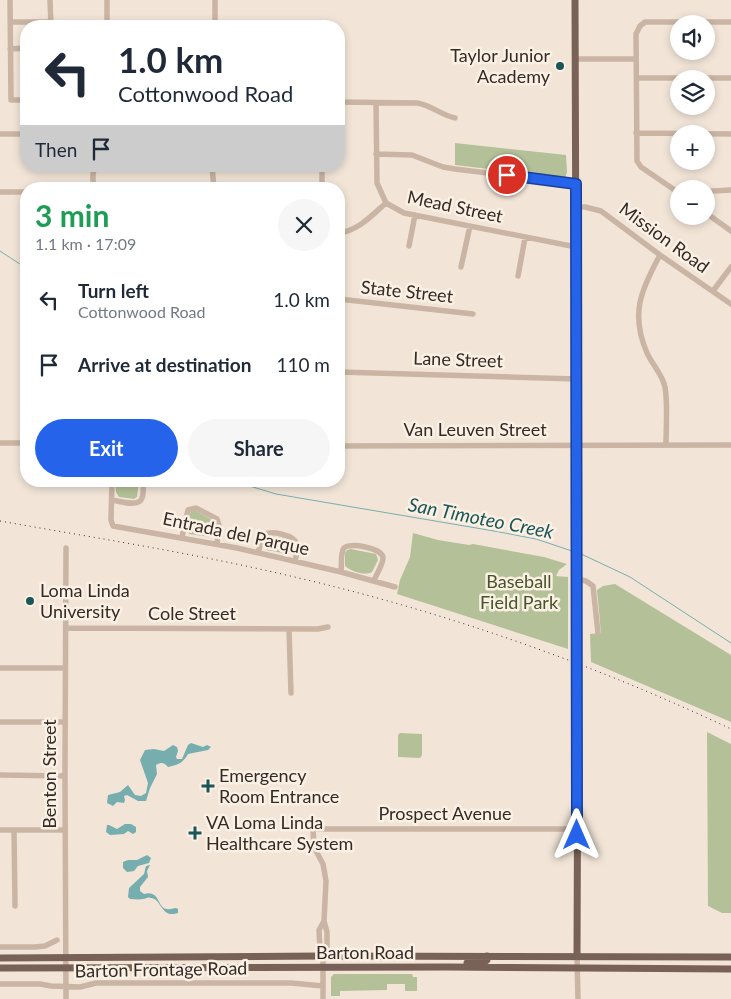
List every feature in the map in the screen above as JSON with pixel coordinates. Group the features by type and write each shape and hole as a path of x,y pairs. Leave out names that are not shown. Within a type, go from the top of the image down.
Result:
{"main road":[{"path":"575,0 578,649 577,956"},
{"name":"Barton Road","path":"0,958 322,956 731,957"},
{"path":"443,967 484,962 487,960 487,956"},
{"name":"Barton Road","path":"0,968 443,967 731,969"}],"street":[{"path":"10,0 11,100 20,100"},
{"path":"50,0 51,20"},
{"path":"107,0 107,20"},
{"path":"215,0 215,20"},
{"path":"10,22 20,22"},
{"path":"670,187 639,166 637,158 636,38 638,30 643,23 648,22 731,22"},
{"path":"10,48 20,48"},
{"path":"575,58 636,58"},
{"path":"637,78 731,78"},
{"path":"345,102 424,104 446,116 455,118"},
{"path":"376,103 377,183 386,203"},
{"path":"636,133 731,134"},
{"path":"0,134 20,134"},
{"path":"376,154 412,155 449,168 576,184"},
{"path":"715,191 731,190"},
{"path":"0,192 20,192"},
{"name":"Mead Street","path":"345,232 358,227 386,203 404,213 576,247"},
{"name":"Mission Road","path":"576,207 601,211 731,304"},
{"path":"409,246 415,215"},
{"path":"715,219 731,230"},
{"path":"461,267 470,226"},
{"path":"518,276 525,238"},
{"path":"660,255 644,284 638,309 638,330 665,386 666,445"},
{"path":"713,291 731,267"},
{"name":"State Street","path":"345,300 473,314"},
{"name":"Lane Street","path":"345,372 577,379"},
{"path":"0,443 20,444"},
{"name":"Van Leuven Street","path":"345,446 731,445"},
{"name":"Entrada del Parque","path":"112,487 111,520 113,526 182,537 295,560 395,587"},
{"path":"112,500 139,502 142,498 143,487"},
{"path":"182,537 188,510 196,508 217,519 219,525 217,544"},
{"path":"258,552 263,535 272,533 292,538 296,542 298,547 295,560"},
{"path":"341,572 343,550 346,546 351,545 377,550 383,558 374,580"},
{"name":"Benton Street","path":"66,548 64,776 66,999"},
{"path":"577,579 586,580 593,586 598,633"},
{"name":"Cole Street","path":"66,628 318,629 328,627"},
{"path":"289,629 290,693"},
{"path":"0,668 65,668"},
{"path":"0,722 65,722"},
{"path":"0,775 64,776"},
{"name":"Prospect Avenue","path":"322,956 327,950 327,932 324,921 326,881 323,864 314,847 314,829 577,828"},
{"path":"0,830 65,830"},
{"path":"14,830 15,906"},
{"path":"0,947 35,948 45,946 57,940"},
{"path":"322,956 323,999"},
{"path":"577,956 578,999"},
{"name":"Barton Frontage Road","path":"0,984 80,987 96,983 291,983 323,986"}],"green space":[{"path":"455,143 566,155 567,172 565,178 455,165"},
{"path":"116,487 138,487 137,497 134,499 119,497"},
{"path":"191,510 214,521 213,534 210,537 189,534 186,529"},
{"name":"Baseball Field Park","path":"413,533 438,540 473,544 544,557 567,564 559,570 556,576 568,577 568,649 397,594 400,580 410,557"},
{"path":"268,536 290,541 293,545 293,551 288,554 267,550 263,546"},
{"path":"351,549 376,554 378,560 372,572 366,574 358,573 345,566 345,553"},
{"path":"615,584 731,655 731,722 591,662 590,634 601,633 597,590 603,586"},
{"path":"707,732 731,744 731,913 722,913 708,906"},
{"path":"400,733 422,734 422,755 420,758 398,757 398,735"},
{"path":"334,974 412,974 413,977 417,977 417,991 405,991 405,984 387,984 387,990 340,991 340,996 331,996 331,977"}],"water":[{"path":"191,743 203,747 207,745 211,747 208,750 188,754 182,762 175,765 168,767 165,764 159,763 156,765 157,774 146,801 138,801 127,795 124,796 124,803 117,802 113,806 107,803 108,795 120,792 128,785 135,795 141,796 146,793 148,783 140,760 145,750 164,751 173,745 177,747 177,759 182,759 188,745"},
{"path":"125,824 131,824 136,827 136,832 133,834 128,831 124,834 110,835 106,832 107,825 117,829"},
{"path":"147,855 151,858 149,863 138,866 134,871 127,872 123,868 123,862 137,860"},
{"path":"150,865 147,871 148,877 140,887 140,891 144,894 153,894 161,906 169,909 176,908 178,913 168,913 165,911 155,899 130,899 128,897 129,888 144,874 146,866"}],"waterway":[{"name":"San Timoteo Creek","path":"0,251 20,264"},
{"name":"San Timoteo Creek","path":"253,487 276,494 536,539 575,552"},
{"name":"San Timoteo Creek","path":"579,553 630,577 731,643"}],"railway":[{"path":"0,521 251,567 400,604 457,621 568,660 731,729"}],"place":[{"name":"Taylor Junior Academy","path":"560,66"},
{"name":"Loma Linda University","path":"30,601"},
{"name":"Emergency Room Entrance","path":"208,786"},
{"name":"VA Loma Linda Healthcare System","path":"195,833"}],"route":[{"path":"507,175 576,184 577,835"}]}
